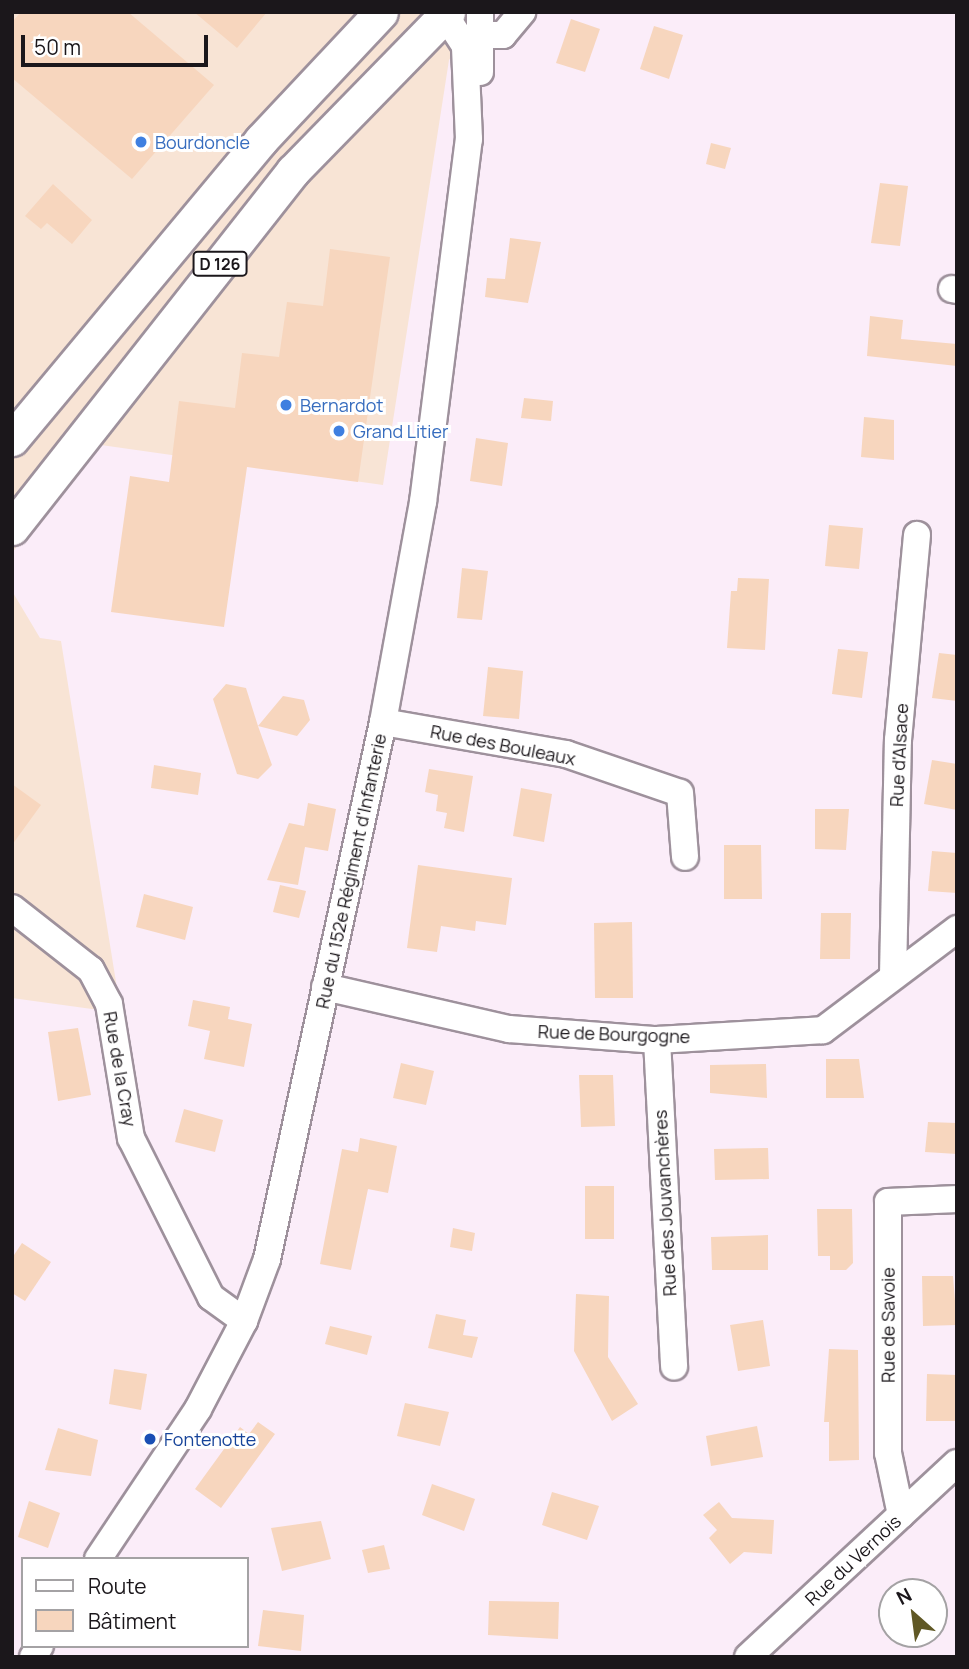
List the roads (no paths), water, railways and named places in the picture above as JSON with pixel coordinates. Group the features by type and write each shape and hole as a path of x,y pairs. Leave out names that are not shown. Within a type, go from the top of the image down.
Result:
{"main road":[{"name":"D 126","path":"12,439 261,140 381,12"},
{"name":"D 126","path":"12,528 293,171 445,13"}],"street":[{"path":"481,23 503,35 522,12"},
{"name":"Rue du 152e Régiment d'Infanterie","path":"445,13 466,46 469,139"},
{"name":"Rue du 152e Régiment d'Infanterie","path":"99,1557 198,1409 244,1321 267,1259 383,722 423,502 469,139 480,99 481,23"},
{"name":"Rue d'Alsace","path":"893,976 898,740 917,535"},
{"name":"Rue des Bouleaux","path":"383,722 566,754 680,793 685,857"},
{"name":"Rue de la Cray","path":"12,908 91,970 108,1004 131,1138 211,1297 244,1321"},
{"name":"Rue de Bourgogne","path":"325,987 509,1029 657,1040 823,1030 957,929"},
{"name":"Rue des Jouvanchères","path":"657,1040 674,1367"},
{"name":"Rue de Savoie","path":"901,1515 888,1453 888,1202 957,1199"},
{"name":"Rue du Vernois","path":"748,1657 957,1463"}],"place":[{"name":"Bourdoncle","path":"141,142"},
{"name":"Bernardot","path":"286,405"},
{"name":"Grand Litier","path":"339,431"},
{"name":"Fontenotte","path":"150,1439"}]}
